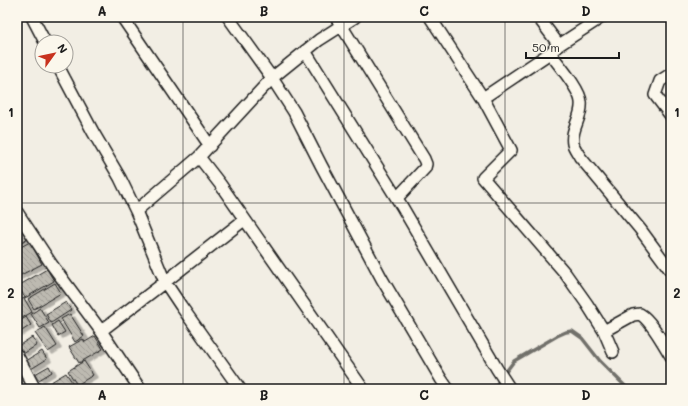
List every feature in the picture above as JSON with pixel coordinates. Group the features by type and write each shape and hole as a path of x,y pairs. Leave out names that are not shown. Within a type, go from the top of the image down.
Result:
{"street":[{"path":"32,17 41,34"},
{"path":"122,17 210,146"},
{"path":"228,17 272,78 294,112 382,279 448,389"},
{"path":"136,211 200,157 272,78 319,40 339,21 355,17"},
{"path":"430,17 483,98 511,150 483,178 565,273 604,331 613,352"},
{"path":"538,17 559,45"},
{"path":"483,98 602,17"},
{"path":"339,21 426,164 425,168 397,198"},
{"path":"305,51 397,198 496,369 508,387"},
{"path":"550,53 577,90 581,100 581,110 573,134 573,145 580,157 640,229 671,271"},
{"path":"62,74 93,132 120,178 136,211 165,282 240,389"},
{"path":"671,74 660,80 655,94 671,116"},
{"path":"200,157 363,389"},
{"path":"17,212 52,265 101,331 140,389"},
{"path":"101,331 244,220"},
{"path":"604,331 633,315 640,314 645,316 671,356"},
{"path":"17,356 35,389"}],"building":[{"path":"21,226 28,238 17,245 17,229"},
{"path":"30,242 42,264 17,277 17,249"},
{"path":"47,269 54,281 25,298 18,286"},
{"path":"55,283 61,293 34,309 28,299"},
{"path":"24,298 32,312 17,321 17,302"},
{"path":"66,302 71,310 51,323 46,314"},
{"path":"40,308 49,323 40,328 31,314"},
{"path":"70,314 84,336 75,342 61,319"},
{"path":"26,317 31,325 17,334 17,323"},
{"path":"58,321 65,332 58,336 52,325"},
{"path":"45,327 57,346 48,352 35,333"},
{"path":"95,336 103,349 79,363 69,347 83,339 85,342"},
{"path":"32,337 37,345 23,354 18,346"},
{"path":"42,351 47,359 31,369 26,361"},
{"path":"84,361 93,375 77,385 68,371"},
{"path":"49,366 52,372 39,380 35,374"},
{"path":"18,367 23,378 17,381 17,368"},
{"path":"66,373 74,385 67,389 41,389 41,388"}],"waterway":[{"path":"493,389 514,361 557,336 572,331 582,338 600,361 628,389"}]}
